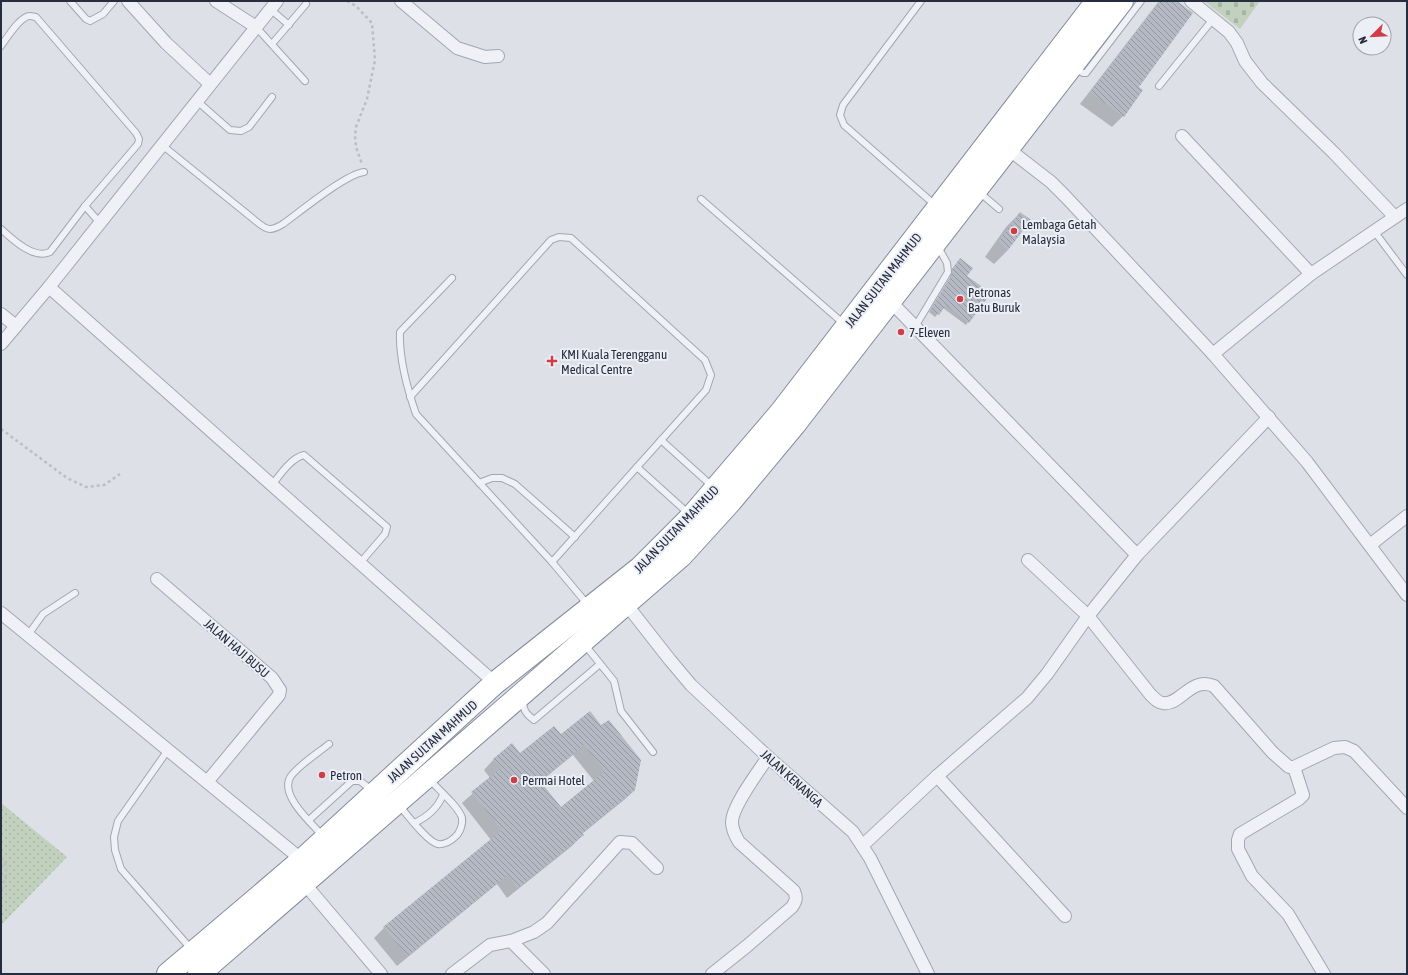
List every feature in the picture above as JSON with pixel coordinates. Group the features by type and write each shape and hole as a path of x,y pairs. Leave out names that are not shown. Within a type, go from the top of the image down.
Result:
{"highway":[{"name":"JALAN SULTAN MAHMUD","path":"204,965 302,860 495,683 640,568 692,516 781,412 1097,1"},
{"name":"JALAN SULTAN MAHMUD","path":"168,974 204,965 304,883 681,556 731,501 795,424 1007,148 1072,66 1097,45 1114,24 1122,1"}],"street":[{"path":"128,1 166,43 210,84"},
{"path":"216,1 256,27"},
{"path":"401,1 457,48 485,57 498,56"},
{"path":"1191,1 1214,18 1229,32 1237,43 1245,61 1262,83 1334,153 1395,217"},
{"path":"1,344 49,287 274,5"},
{"path":"1182,136 1311,274"},
{"path":"1007,148 1051,182 1213,354 1307,462 1407,595"},
{"path":"1213,354 1311,274 1407,209"},
{"path":"49,287 495,683"},
{"path":"890,301 1137,555"},
{"path":"1,314 16,326"},
{"path":"862,845 937,776 1027,698 1088,616 1137,555 1269,417"},
{"path":"1370,545 1407,516"},
{"path":"1028,560 1088,616 1150,694 1158,701 1164,704 1170,702 1200,684 1207,683 1214,686 1273,753 1289,767 1294,767 1334,748 1345,747 1354,751 1407,808"},
{"name":"JALAN HAJI BUSU","path":"157,579 272,678 280,690 279,695 207,782"},
{"name":"JALAN KENANGA","path":"626,604 691,685 768,757 853,832 870,858 928,974"},
{"path":"1,613 302,860"},
{"path":"712,974 792,907 795,902 796,897 794,891 740,842 735,835 732,822 735,809 768,757"},
{"path":"1294,767 1303,796 1299,800 1240,834 1238,849 1252,876 1288,914 1324,974"},
{"path":"937,776 1065,916"},
{"path":"452,974 490,945 511,941 534,932 547,924 620,842 632,843 657,868"},
{"path":"304,883 381,974"},
{"path":"511,941 544,974"}],"lane":[{"path":"70,1 86,19 90,21 103,14 114,1"},
{"path":"921,1 843,105 840,114 844,126 938,208"},
{"path":"1114,24 1141,1"},
{"path":"272,44 306,4"},
{"path":"274,5 288,25"},
{"path":"1,46 18,22 24,17 36,17 136,133 139,139 138,144 85,206 50,252 45,255 37,254 16,242 1,229"},
{"path":"1159,86 1214,18"},
{"path":"256,27 305,81"},
{"path":"197,100 230,130 241,131 249,127 272,97"},
{"path":"162,144 264,228 270,230 283,224 344,180 357,173 364,172"},
{"path":"976,190 999,209"},
{"path":"701,199 847,326"},
{"path":"85,206 100,223"},
{"path":"1374,231 1407,275"},
{"path":"410,397 552,240 559,237 571,238 705,360 711,375 706,390 552,562"},
{"path":"915,327 948,272 948,263 935,242"},
{"path":"452,278 400,332 399,344 410,397 416,414 552,562 590,608"},
{"path":"661,440 716,489"},
{"path":"272,485 292,462 299,456 304,455 386,527 385,534 360,563"},
{"path":"637,467 692,516"},
{"path":"478,483 492,478 502,478 516,484 574,537"},
{"path":"28,635 43,614 75,593"},
{"path":"582,642 614,681 621,711 653,752"},
{"path":"524,693 523,706 525,712 534,720 600,664"},
{"path":"326,838 291,798 289,786 290,778 295,772 329,744"},
{"path":"168,750 118,821 114,837 114,850 121,869 204,965"},
{"path":"397,803 432,841 438,844 445,843 458,835 461,830 462,819 458,810 427,777"},
{"path":"309,820 352,781 360,781 375,793"},
{"path":"414,823 433,811 438,806 443,795"}],"path":[{"path":"347,1 356,6 372,24 376,60 368,99 356,127 355,136 356,147 364,172"},
{"path":"1,429 67,478 86,487 104,485 120,474"},
{"path":"1,858 4,860 6,878 1,891"}],"green space":[{"path":"1204,1 1260,1 1240,29"},
{"path":"1,803 67,857 1,925"}],"building":[{"path":"1160,1 1177,1 1193,13 1139,87 1143,90 1124,117 1090,92"},
{"name":"Lembaga Getah Malaysia","path":"1020,212 1031,220 1008,250 998,242"},
{"path":"960,258 973,268 967,276 991,293 969,323 946,305 939,315 931,309 952,274 952,269"},
{"path":"590,711 601,725 609,720 641,760 635,790 582,833 584,835 518,888 508,875 408,956 383,927 502,830 471,792 501,768 493,759 512,743 520,753 554,726 561,734","holes":["584,745 605,771 561,807 540,781"]}],"place":[{"name":"Lembaga Getah Malaysia","path":"1014,231"},
{"name":"Petronas Batu Buruk","path":"960,299"},
{"name":"7-Eleven","path":"901,332"},
{"name":"KMI Kuala Terengganu Medical Centre","path":"552,361"},
{"name":"Petron","path":"322,775"},
{"name":"Permai Hotel","path":"514,780"}]}
